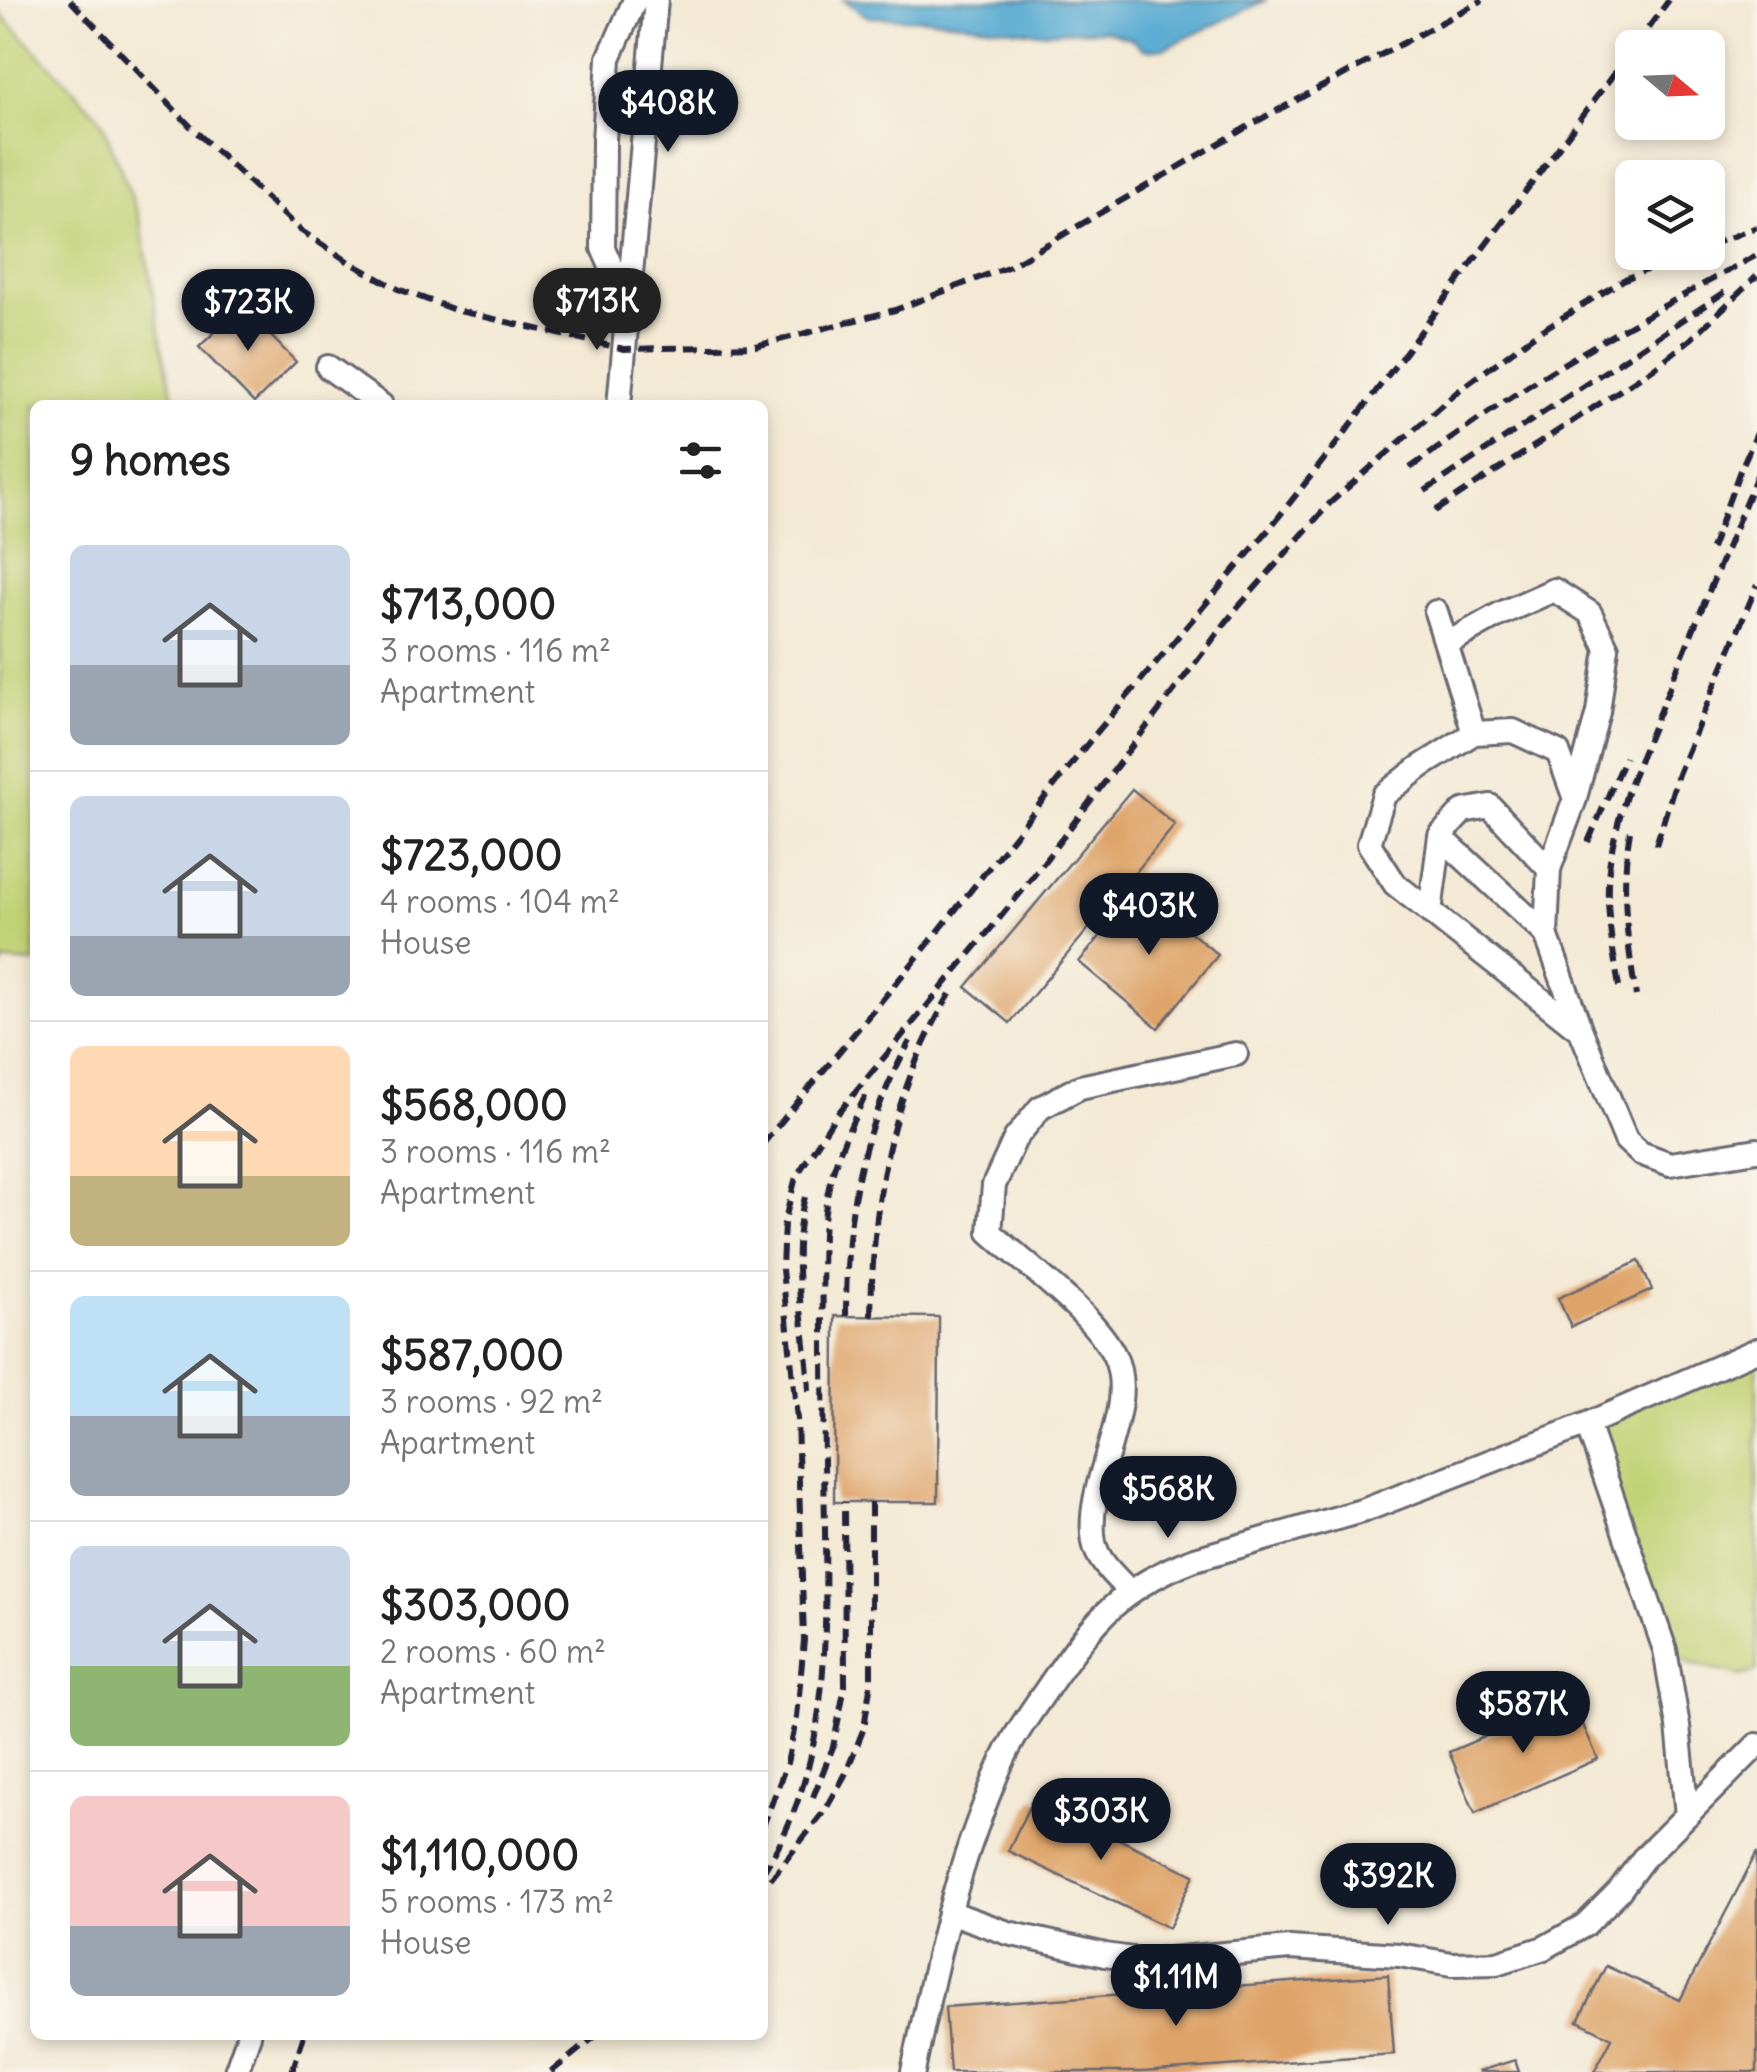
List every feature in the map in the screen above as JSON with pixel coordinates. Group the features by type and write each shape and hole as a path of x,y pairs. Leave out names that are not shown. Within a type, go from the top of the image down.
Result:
{"street":[{"path":"628,305 603,248 604,142 610,58 635,0"},
{"path":"619,400 656,0"},
{"path":"328,367 374,400"},
{"path":"1446,644 1554,590 1590,613 1607,648 1598,712 1549,869 1546,934 1626,1140 1640,1153 1670,1164 1757,1150"},
{"path":"1436,612 1474,733"},
{"path":"1574,798 1558,752 1513,731 1474,733 1384,795 1368,844 1394,884 1581,1032"},
{"path":"1430,912 1440,836 1463,811 1490,806 1549,869"},
{"path":"1440,836 1546,934"},
{"path":"1128,1591 1104,1563 1094,1544 1094,1500 1119,1412 1120,1377 1114,1356 1087,1318 990,1232 994,1185 1015,1139 1040,1108 1080,1087 1236,1054"},
{"path":"914,2072 932,1973 968,1846 1010,1746 1076,1646 1128,1591 1168,1569 1365,1510 1586,1424 1757,1350"},
{"path":"1586,1424 1665,1650 1678,1726 1686,1816"},
{"path":"949,1912 1008,1933 1147,1961 1290,1948 1399,1955 1452,1964 1497,1964 1544,1948 1584,1926 1757,1745"},
{"path":"236,2072 247,2040"}],"green space":[{"path":"0,13 101,119 140,219 175,400 30,400 30,963 4,961 0,971"},
{"path":"1757,1355 1757,1671 1741,1676 1690,1663 1667,1650 1589,1425"}],"water":[{"path":"843,0 1267,0 1165,48 1145,50 1132,39 1104,30 1036,32 932,19 868,17"}],"building":[{"path":"242,306 296,362 257,400 251,400 199,347"},
{"path":"1132,789 1175,825 1010,1023 966,987"},
{"path":"1139,889 1218,955 1158,1028 1079,962"},
{"path":"1639,1261 1652,1290 1571,1327 1558,1298"},
{"path":"835,1316 939,1317 938,1502 834,1502"},
{"path":"1572,1699 1598,1759 1475,1813 1449,1752"},
{"path":"1033,1798 1194,1875 1169,1928 1008,1851"},
{"path":"1757,1852 1757,2072 1594,2072 1612,2038 1578,2021 1606,1966 1680,2000"},
{"path":"1388,1975 1394,2054 1142,2072 950,2072 945,2007"},
{"path":"1515,2060 1519,2072 1479,2071"}],"railway":[{"path":"70,0 192,128 300,230 349,262 398,289 455,310 624,349 756,346 895,310 1010,266 1252,124 1483,0"},
{"path":"768,1138 1093,737 1270,528 1669,0"},
{"path":"1725,239 1757,227"},
{"path":"1410,468 1550,372 1757,255"},
{"path":"768,1813 787,1763 797,1717 804,1640 797,1419 782,1269 784,1223 796,1177 834,1118 1022,891 1233,613 1330,503 1457,392 1534,335 1646,270"},
{"path":"1435,511 1654,368 1691,339 1757,276"},
{"path":"1425,491 1728,290"},
{"path":"1711,549 1757,433"},
{"path":"1619,987 1608,892 1618,822 1630,783 1757,475"},
{"path":"1656,845 1678,774 1757,585"},
{"path":"1588,842 1625,757"},
{"path":"1630,831 1625,893 1636,996"},
{"path":"871,1316 876,1230 888,1149 912,1071 950,994"},
{"path":"846,1316 849,1242 859,1174 878,1108 910,1041"},
{"path":"768,1863 801,1792 819,1707 825,1619 824,1219 837,1160 868,1091"},
{"path":"805,1197 798,1269 809,1391"},
{"path":"813,1797 833,1747 845,1686 844,1502"},
{"path":"771,1879 826,1809 864,1728 871,1681 871,1502"},
{"path":"292,2072 302,2040"},
{"path":"551,2072 591,2040"}]}
